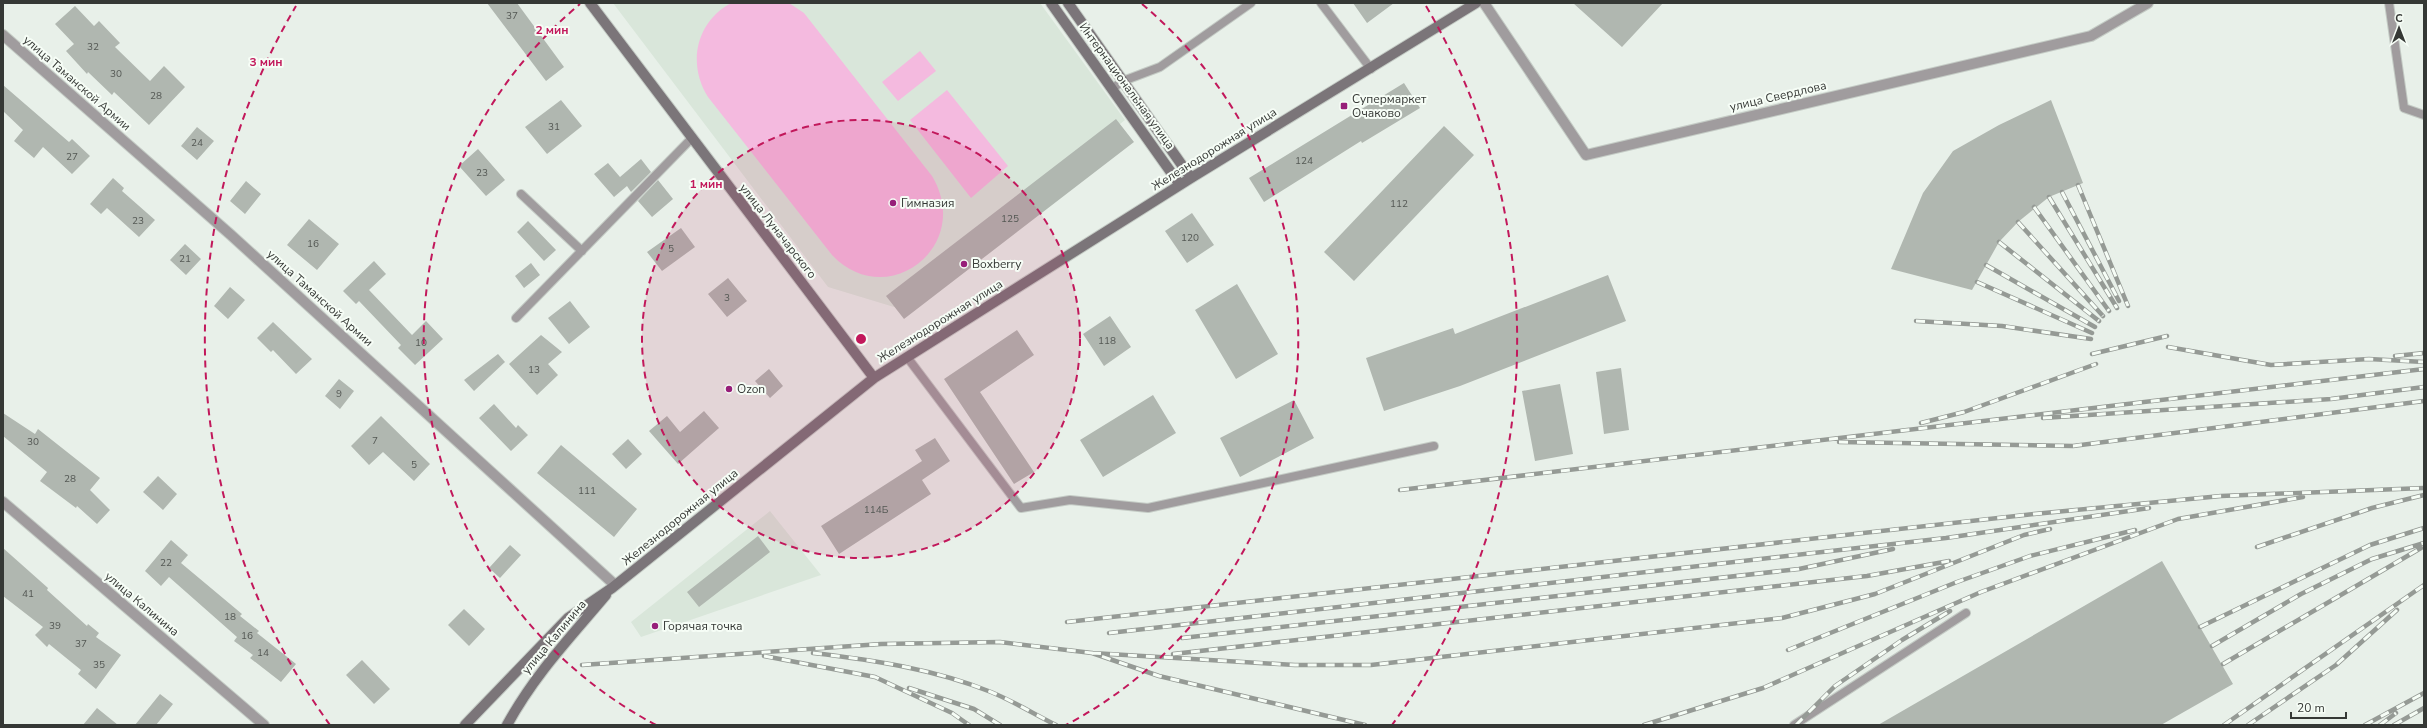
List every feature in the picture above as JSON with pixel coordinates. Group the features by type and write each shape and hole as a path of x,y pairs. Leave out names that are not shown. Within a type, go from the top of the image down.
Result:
{"main road":[{"name":"улица Луначарского","path":"590,3 691,140 874,378"},
{"name":"Интернациональная улица","path":"1051,3 1180,185"},
{"name":"Интернациональная улица","path":"1068,3 1191,178"},
{"name":"Железнодорожная улица","path":"465,725 568,618 614,587 874,378 1191,178 1334,89 1371,69 1476,3"},
{"name":"улица Калинина","path":"507,725 526,692 549,660 614,587"}],"street":[{"name":"улица Свердлова","path":"1484,3 1586,155 2091,36 2148,3"},
{"name":"улица Таманской Армии","path":"3,35 232,234 614,587"},
{"name":"улица Калинина","path":"3,502 264,725"}],"lane":[{"path":"1112,88 1160,67 1251,3"},
{"path":"1321,3 1371,69"},
{"path":"2389,3 2404,108 2424,115"},
{"path":"516,318 691,140"},
{"path":"521,194 582,251"},
{"path":"907,357 1020,508 1070,500 1148,508 1434,446"},
{"path":"1794,725 1966,613"}],"shaded area":[{"name":"Гимназия","path":"613,3 1040,3 1125,120 894,307 828,287"},
{"path":"731,3 789,3 804,13 932,176 942,202 942,226 933,247 918,264 899,274 877,277 854,271 832,255 708,97 698,71 698,45 703,32 710,21 719,11"},
{"path":"920,51 936,71 898,101 882,82"},
{"path":"947,90 1008,166 971,198 910,120"},
{"path":"770,511 821,575 641,637 631,622"}],"building":[{"path":"487,3 517,3 564,67 546,81"},
{"path":"1353,3 1394,3 1367,23"},
{"path":"1573,3 1663,3 1622,47"},
{"path":"75,6 94,26 99,21 120,43 115,47 150,81 164,66 185,87 149,125 114,92 112,95 88,72 87,74 66,51 74,44 55,24"},
{"path":"1404,83 1420,108 1362,143 1361,141 1264,202 1249,178"},
{"path":"3,85 69,142 72,139 90,156 72,174 43,147 34,158 14,141 23,130 3,111"},
{"path":"561,100 582,126 547,154 525,127"},
{"path":"2051,100 2083,183 2049,197 2018,222 1999,242 1972,290 1891,269 1923,193 1953,151 1999,125"},
{"path":"1116,119 1134,142 904,319 886,296"},
{"path":"1444,126 1474,155 1354,281 1324,252"},
{"path":"197,127 214,141 197,160 181,146"},
{"path":"478,149 505,180 486,196 459,166"},
{"path":"641,159 651,172 631,192 627,186 614,197 594,174 608,163 620,177"},
{"path":"113,178 124,188 122,191 155,220 139,237 107,208 101,214 90,204"},
{"path":"658,180 673,199 652,217 638,201"},
{"path":"246,181 261,194 245,214 230,201"},
{"path":"1192,213 1214,245 1187,263 1165,231"},
{"path":"309,219 339,244 317,270 287,245"},
{"path":"528,221 556,250 544,261 517,232"},
{"path":"681,228 695,247 662,271 647,252"},
{"path":"185,244 201,259 186,275 170,260"},
{"path":"374,261 386,274 369,290 412,335 426,321 443,339 415,365 398,348 401,345 359,301 356,304 343,291"},
{"path":"531,263 540,275 524,288 515,276"},
{"path":"1608,275 1626,321 1460,386 1384,411 1366,358 1453,328 1455,334"},
{"path":"728,278 747,301 727,317 708,294"},
{"path":"1237,284 1278,354 1236,379 1195,310"},
{"path":"230,287 245,300 228,319 214,306"},
{"path":"570,301 590,327 569,344 548,318"},
{"path":"1110,316 1131,347 1104,366 1083,334"},
{"path":"273,322 312,359 296,374 273,350 271,352 257,338"},
{"path":"1017,330 1034,355 980,392 1034,472 1014,484 944,379"},
{"path":"541,335 562,352 548,364 558,375 537,395 509,364"},
{"path":"498,354 505,362 474,391 464,380"},
{"path":"1621,368 1629,430 1604,434 1596,372"},
{"path":"769,369 783,386 770,398 755,381"},
{"path":"339,379 354,391 340,409 325,396"},
{"path":"1560,384 1573,454 1535,461 1522,391"},
{"path":"1153,395 1176,433 1103,477 1080,440"},
{"path":"1294,400 1314,438 1240,477 1220,438"},
{"path":"494,404 516,428 518,425 528,435 511,451 479,418"},
{"path":"704,411 719,428 678,464 649,431 667,416 680,432"},
{"path":"3,413 35,434 38,429 100,478 90,490 110,510 97,524 77,506 76,508 40,481 47,472 3,436"},
{"path":"381,416 430,464 414,481 383,452 369,465 351,446"},
{"path":"935,438 950,461 922,480 931,494 839,554 821,526 922,461 915,450"},
{"path":"628,439 642,454 626,469 612,454"},
{"path":"561,445 637,509 614,537 537,473"},
{"path":"158,476 177,494 163,510 143,492"},
{"path":"758,536 770,552 699,607 687,592"},
{"path":"171,540 188,555 181,563 242,614 240,616 259,631 257,633 296,664 281,682 250,658 253,655 234,641 237,637 169,577 161,586 145,571"},
{"path":"510,545 521,555 500,578 489,568"},
{"path":"3,548 48,588 47,590 87,626 88,624 99,633 96,637 121,655 96,689 78,674 81,670 49,644 47,647 35,635 43,627 3,596"},
{"path":"2162,561 2233,684 2161,725 1878,725"},
{"path":"464,609 485,629 469,646 448,625"},
{"path":"362,660 390,689 374,704 346,675"},
{"path":"160,694 173,704 156,725 135,725"},
{"path":"97,708 118,725 83,725"}],"railway":[{"path":"2078,185 2128,306"},
{"path":"2062,192 2119,301"},
{"path":"2049,197 2117,308"},
{"path":"2034,207 2109,311"},
{"path":"2018,222 2103,316"},
{"path":"1999,242 2099,321"},
{"path":"1986,265 2095,327"},
{"path":"1977,282 2092,333"},
{"path":"1916,321 2002,326 2091,339"},
{"path":"2092,354 2167,336"},
{"path":"2168,347 2271,365 2369,359 2424,362"},
{"path":"2395,356 2424,353"},
{"path":"1921,423 1964,412 2096,364"},
{"path":"1400,490 2424,369"},
{"path":"2043,418 2331,399 2424,387"},
{"path":"1839,442 2073,446 2424,401"},
{"path":"1067,622 2034,514 2221,496 2424,488"},
{"path":"2257,547 2372,508 2424,495"},
{"path":"1644,725 1763,688 1981,592 2178,519 2303,497"},
{"path":"1109,633 1946,538 2149,508"},
{"path":"2200,627 2370,545 2424,528"},
{"path":"1092,653 1295,665 1371,665 1782,618 1875,594 2024,535 2050,529"},
{"path":"1788,650 1957,582 2030,556 2135,530"},
{"path":"2212,646 2301,594 2372,559 2424,543"},
{"path":"2223,664 2421,548"},
{"path":"1182,638 1799,569 1893,549"},
{"path":"1173,654 1867,576 1949,561"},
{"path":"2224,725 2424,585"},
{"path":"2248,725 2336,665 2397,610"},
{"path":"1796,725 1835,686 1902,640 1950,611"},
{"path":"582,665 881,644 1000,642 1092,653 1159,676 1365,725"},
{"path":"813,653 881,662 948,677 991,692 1056,725"},
{"path":"764,656 875,677 952,713 969,725"},
{"path":"909,688 974,709 1000,725"},
{"path":"2365,725 2424,693"},
{"path":"2394,725 2424,708"},
{"path":"2380,725 2396,713"}],"place":[{"name":"Супермаркет Очаково","path":"1344,106"},
{"name":"Гимназия","path":"893,203"},
{"name":"Boxberry","path":"964,264"},
{"name":"Ozon","path":"729,389"},
{"name":"Горячая точка","path":"655,626"}]}
